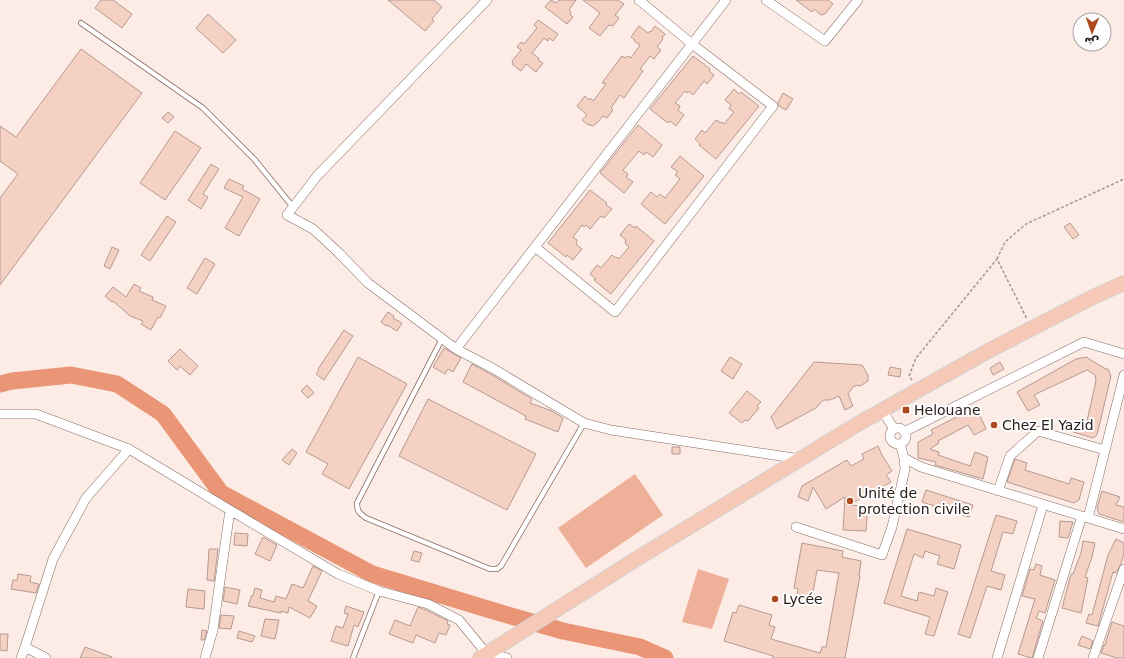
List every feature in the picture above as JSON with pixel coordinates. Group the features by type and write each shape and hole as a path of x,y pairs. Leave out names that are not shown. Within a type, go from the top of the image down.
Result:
{"main road":[{"path":"483,656 800,459 882,410 990,350 1124,283"}],"street":[{"path":"488,0 318,176 287,215 313,229 368,283 456,349 494,369 584,423 611,430 800,459"},
{"path":"535,247 615,312 773,106 692,44 639,0"},
{"path":"456,349 726,0"},
{"path":"766,0 825,41 858,0"},
{"path":"904,432 1084,342 1124,354"},
{"path":"1038,658 1085,517 1105,450 1124,375"},
{"path":"882,410 894,429"},
{"path":"0,414 36,414 130,449 338,574 379,591 428,604 459,620 483,656 507,658"},
{"path":"899,428 904,432 906,439 900,444 895,444 890,439 890,433 894,429 899,428"},
{"path":"998,491 1010,456 1038,431 1105,450"},
{"path":"796,528 882,555 892,527 905,469 900,444"},
{"path":"21,658 53,559 86,498 130,449"},
{"path":"904,458 921,467 1124,529"},
{"path":"997,658 1043,505"},
{"path":"205,658 213,630 230,510"},
{"path":"1093,658 1124,569"},
{"path":"25,647 46,658"}],"lane":[{"path":"81,23 203,108 254,159 293,207"},
{"path":"442,339 357,503 359,513 366,518 490,569 497,569 501,566 584,423"},
{"path":"353,658 379,591"}],"path":[{"path":"917,391 909,376 916,358 997,259 1005,242 1026,224 1124,179"},
{"path":"997,259 1032,328"}],"shaded area":[{"path":"635,474 663,515 586,568 558,528"},
{"path":"698,569 729,579 712,629 682,622"}],"building":[{"path":"101,0 113,0 132,14 122,28 95,8"},
{"path":"388,0 434,0 442,7 432,19 434,21 425,31"},
{"path":"551,0 556,3 559,0 576,0 569,10 573,17 567,24 545,7"},
{"path":"583,0 618,0 624,4 615,15 619,18 613,26 609,25 600,36 589,28 600,13"},
{"path":"796,0 828,0 833,4 825,14 821,15 814,9 812,12"},
{"path":"208,14 236,40 223,53 196,28"},
{"path":"538,20 558,34 553,41 549,38 548,41 544,38 532,53 543,63 536,72 526,64 521,71 513,65 512,61 521,50 517,47 521,42 524,44 537,28 534,25"},
{"path":"639,26 648,33 650,31 651,32 655,26 665,34 657,47 661,50 654,59 650,56 640,69 643,71 624,98 620,95 611,108 613,110 607,118 603,116 593,126 587,124 582,120 587,115 577,106 585,96 589,100 590,98 593,101 606,84 602,83 622,56 625,58 628,56 631,58 640,45 631,37"},
{"path":"81,49 142,93 0,285 0,198 18,174 0,161 0,126 16,137"},
{"path":"693,56 710,69 709,71 714,75 707,84 704,81 693,95 688,91 687,93 685,91 675,103 680,106 678,110 684,115 676,126 670,121 668,123 650,109"},
{"path":"734,89 739,94 741,92 759,106 716,159 699,145 700,144 695,139 702,130 705,133 716,120 724,124 734,112 729,109 731,105 725,100"},
{"path":"783,93 793,99 786,110 779,106 778,103"},
{"path":"168,112 174,117 168,123 162,118"},
{"path":"638,125 662,145 653,157 646,152 644,155 639,151 623,170 628,174 626,177 633,182 624,193 600,173"},
{"path":"175,131 201,148 165,200 140,183"},
{"path":"680,156 704,176 665,224 641,204 651,192 657,197 660,194 665,198 680,179 675,175 678,172 671,167"},
{"path":"211,164 219,169 203,194 208,197 201,209 188,200"},
{"path":"229,179 244,186 242,189 260,199 239,236 225,228 243,197 224,188"},
{"path":"590,190 607,203 606,205 612,209 604,218 601,216 590,229 586,225 584,227 582,225 573,237 577,240 576,244 582,249 573,260 567,255 566,257 548,243"},
{"path":"167,216 176,222 150,261 141,255"},
{"path":"1070,223 1079,235 1073,239 1064,227"},
{"path":"629,224 635,228 636,226 654,241 611,294 594,280 596,279 590,274 597,265 601,268 612,255 619,259 629,247 625,243 626,240 620,235"},
{"path":"112,247 119,250 110,269 104,266"},
{"path":"205,258 215,264 197,294 187,288"},
{"path":"134,284 141,288 139,291 153,297 152,300 166,306 160,318 158,317 151,330 141,324 143,321 130,316 105,296 113,287 126,297"},
{"path":"388,312 394,316 393,318 402,323 397,331 381,322"},
{"path":"344,330 353,336 324,380 316,374 319,370 318,369"},
{"path":"444,348 461,358 453,372 448,369 445,374 433,367"},
{"path":"180,349 198,366 190,375 180,366 177,370 168,361"},
{"path":"358,357 407,384 349,489 322,474 328,464 306,452"},
{"path":"730,357 742,364 733,379 721,371"},
{"path":"1087,357 1108,369 1111,376 1097,435 1093,438 1073,432 1075,422 1086,425 1096,381 1095,375 1087,370 1034,395 1040,405 1028,411 1017,392 1076,359"},
{"path":"814,362 862,365 868,375 868,381 860,386 857,385 853,387 848,394 853,406 845,410 839,396 830,400 823,400 816,408 777,429 771,417"},
{"path":"1000,362 1004,369 993,375 990,368"},
{"path":"472,364 532,399 530,403 552,411 563,418 558,432 525,419 526,416 463,382"},
{"path":"890,367 901,369 900,377 888,375"},
{"path":"307,385 314,393 308,398 301,391"},
{"path":"747,391 761,402 757,406 759,408 748,421 745,420 742,423 729,413"},
{"path":"428,399 536,454 507,510 399,456"},
{"path":"976,407 986,429 974,435 968,425 938,441 939,443 930,449 939,452 938,455 970,466 975,452 988,457 983,479 935,465 936,462 918,458 918,442 933,434 931,430"},
{"path":"878,446 892,471 886,475 891,482 849,505 868,506 866,531 843,530 845,497 826,509 813,487 808,501 798,497 802,486 847,460 851,466 864,459 862,454"},
{"path":"672,447 680,447 680,454 672,454"},
{"path":"292,449 297,453 289,465 282,460"},
{"path":"1015,459 1027,463 1025,470 1069,484 1071,478 1084,482 1079,500 1074,503 1007,482"},
{"path":"926,490 973,505 969,517 922,502"},
{"path":"1102,491 1120,497 1116,505 1124,507 1124,522 1099,514 1097,508"},
{"path":"996,515 1017,521 1013,534 1003,532 991,571 1005,575 1001,590 987,586 970,638 958,634"},
{"path":"1060,521 1073,522 1068,538 1059,537"},
{"path":"907,529 961,545 954,569 937,564 940,556 925,551 923,558 914,554 901,596 917,601 919,592 934,596 936,588 948,592 934,636 925,634 930,617 884,603"},
{"path":"235,533 248,534 247,546 234,545"},
{"path":"263,537 277,545 270,561 255,554"},
{"path":"1116,539 1124,543 1124,553 1121,564 1116,573 1113,572 1098,626 1086,623 1089,614 1092,615 1108,555"},
{"path":"1083,541 1095,543 1085,577 1088,578 1081,613 1062,608 1071,574 1073,574 1081,553"},
{"path":"802,543 843,551 842,557 861,561 860,576 845,658 772,658 773,656 724,641 733,612 736,613 739,605 772,615 769,625 775,627 771,639 820,653 822,647 826,647 839,573 817,570 812,598 797,595 798,589 794,588"},
{"path":"209,549 218,549 214,581 207,580"},
{"path":"414,551 422,553 419,562 411,560"},
{"path":"1036,564 1042,566 1040,575 1055,580 1045,613 1039,611 1036,618 1043,621 1031,658 1018,654 1035,599 1022,596 1030,569 1034,570"},
{"path":"313,566 322,571 308,601 317,606 310,618 289,607 288,613 281,611 281,613 248,606 255,588 262,590 260,598 274,602 276,596 286,599 292,584 303,588"},
{"path":"18,574 31,576 30,582 39,584 36,593 11,589 13,580 17,580"},
{"path":"225,587 240,590 237,604 223,601"},
{"path":"188,589 205,591 204,609 186,607"},
{"path":"346,606 364,612 358,627 354,625 348,646 331,641 336,626 343,628 348,614 344,613"},
{"path":"418,607 448,621 447,624 450,625 446,635 439,633 435,643 416,635 413,643 389,634 395,620 410,626"},
{"path":"221,615 234,616 231,629 219,628"},
{"path":"265,619 279,620 275,639 261,636"},
{"path":"1112,622 1124,626 1124,658 1117,658 1101,653"},
{"path":"202,630 207,631 204,640 201,640"},
{"path":"239,631 255,636 252,642 237,638"},
{"path":"0,634 8,634 7,651 0,650"},
{"path":"1082,636 1093,641 1090,649 1078,645"},
{"path":"85,647 112,657 112,658 80,658"}],"waterway":[{"path":"0,384 12,381 71,375 117,384 163,414 221,493 372,574 563,631 640,647 665,658"}],"place":[{"name":"Helouane","path":"906,410"},
{"name":"Chez El Yazid","path":"994,425"},
{"name":"Unité de protection civile","path":"850,501"},
{"name":"Lycée","path":"775,599"}]}
